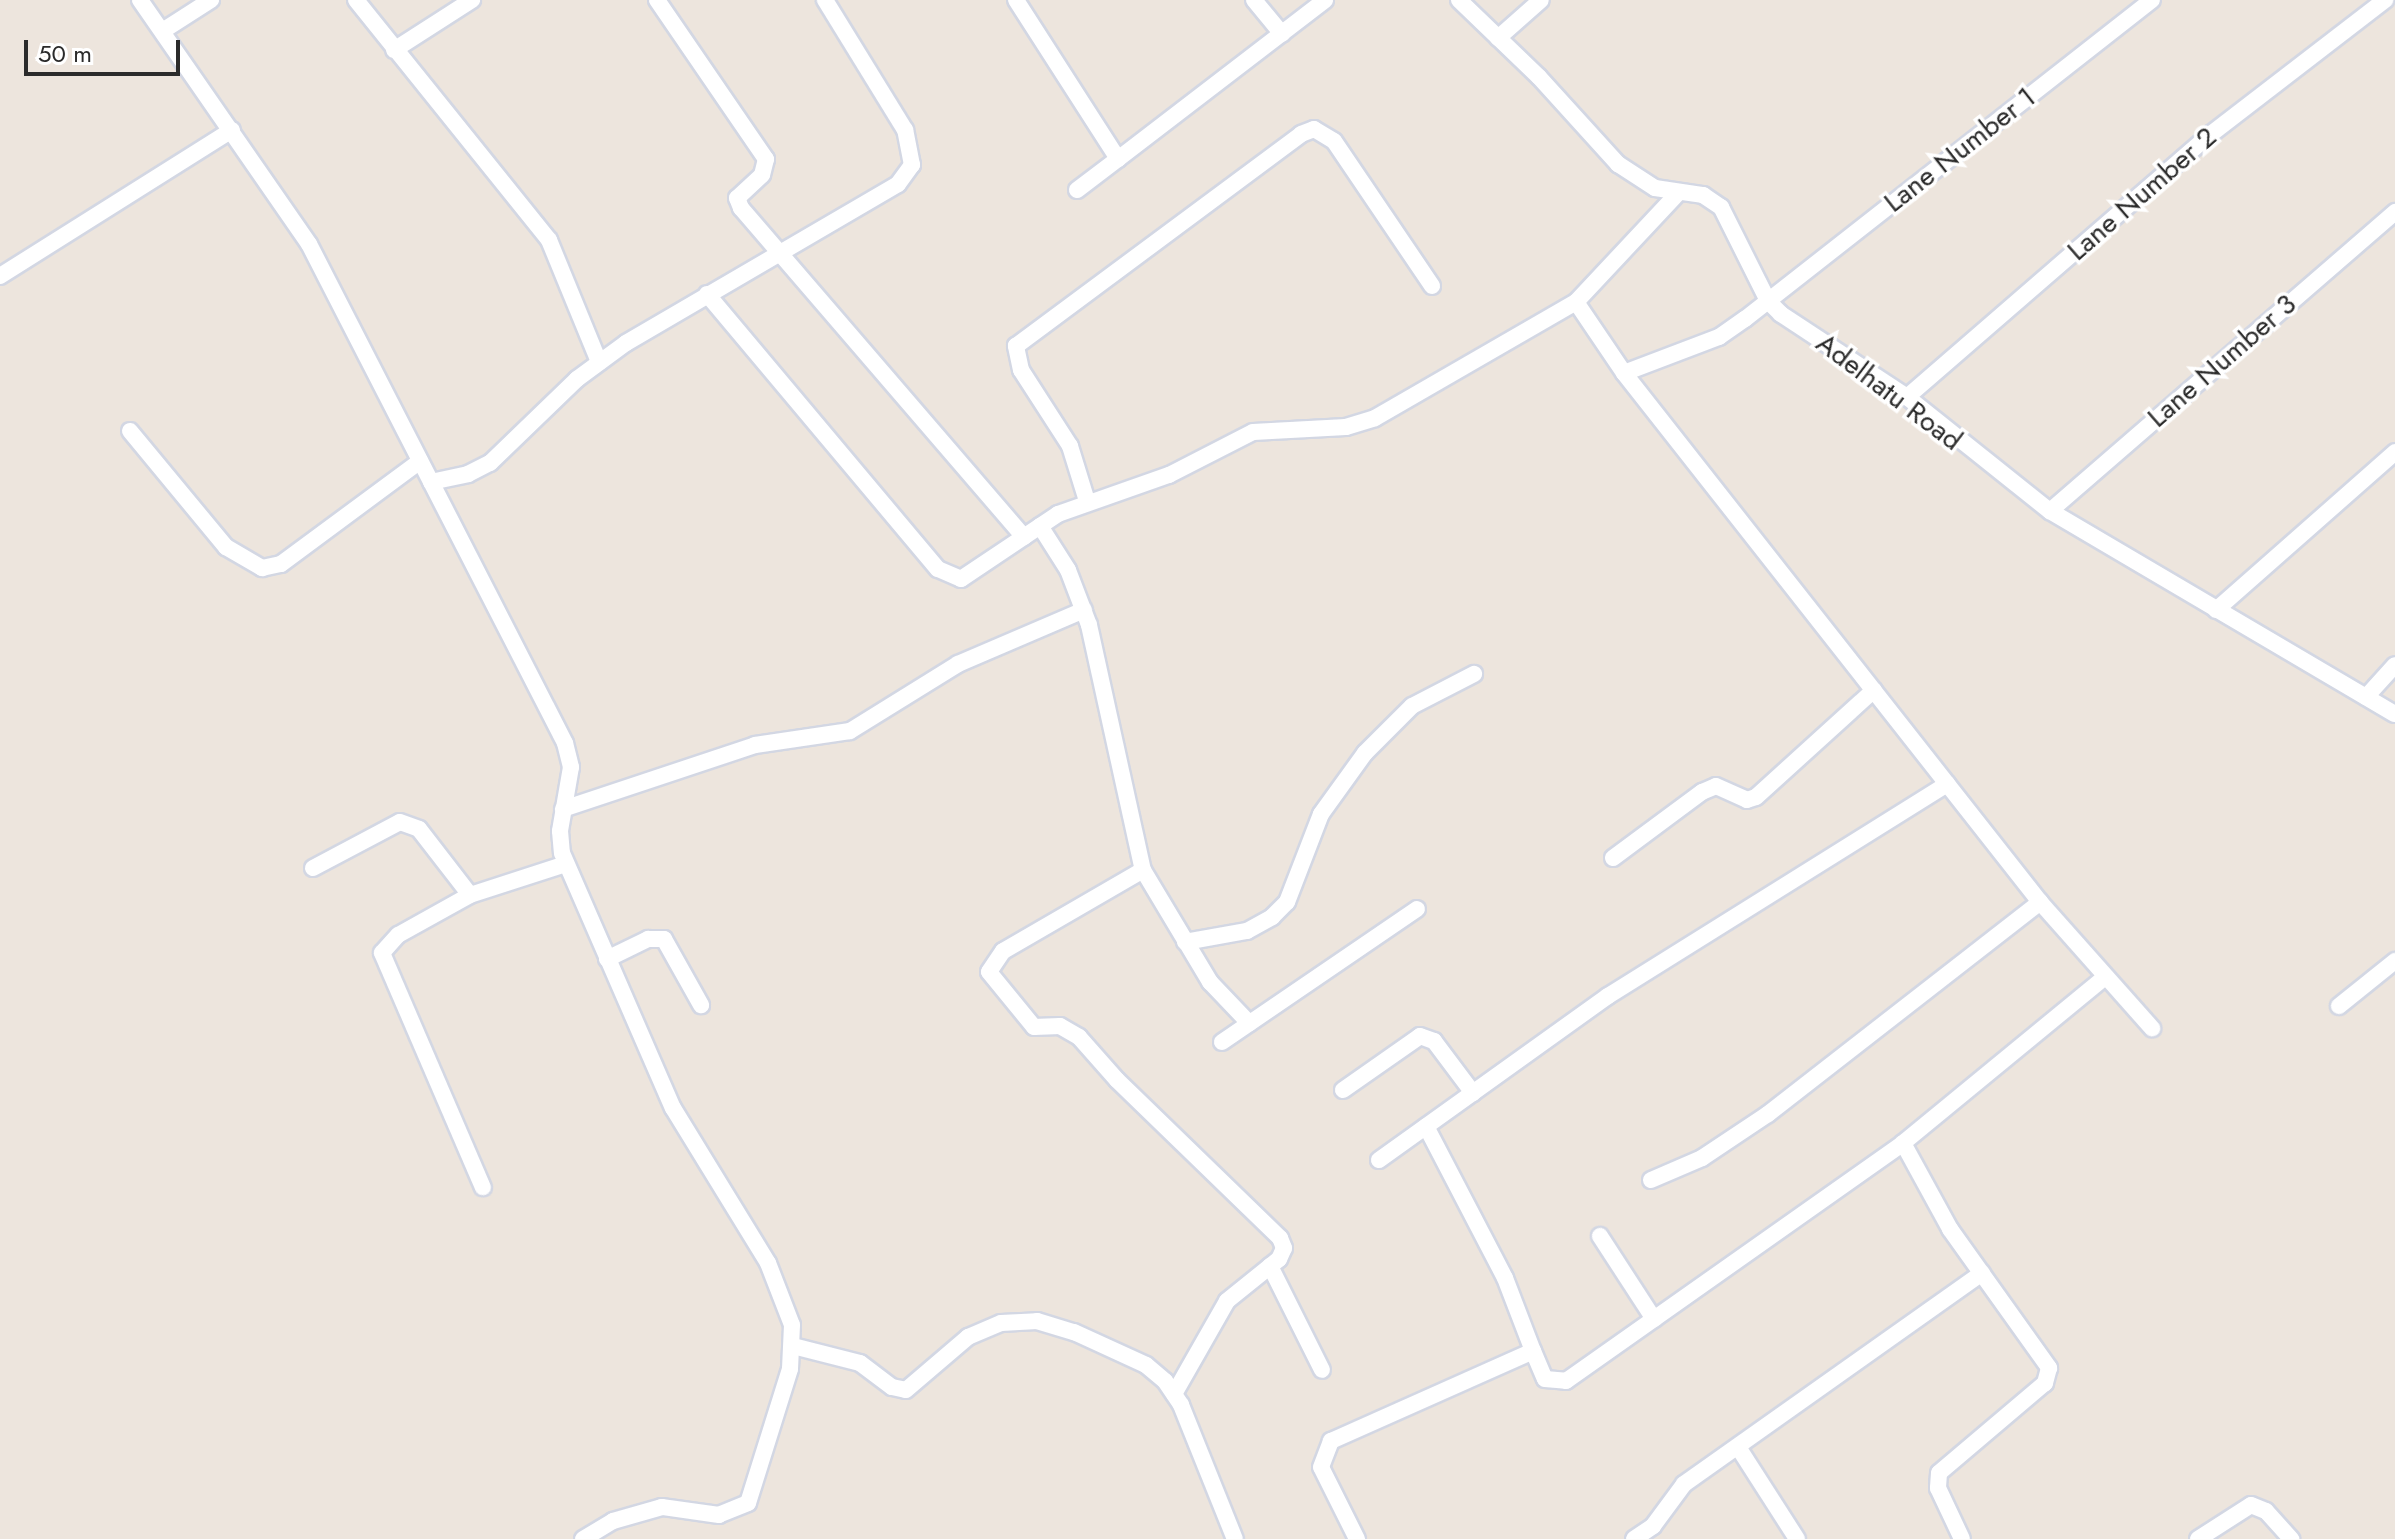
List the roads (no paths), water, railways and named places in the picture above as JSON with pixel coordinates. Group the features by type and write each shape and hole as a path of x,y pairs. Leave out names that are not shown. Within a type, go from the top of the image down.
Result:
{"street":[{"path":"140,0 164,30 309,244 565,743 571,767 560,831 566,864 673,1108 768,1263 783,1294 793,1346 748,1503 719,1515 662,1507 613,1521 583,1539"},
{"path":"164,30 211,0"},
{"path":"356,0 549,240 599,362"},
{"path":"394,50 472,0"},
{"path":"657,0 766,159 762,175 737,198 779,255 1024,537"},
{"path":"431,482 468,474 490,463 599,362 707,294 898,184 912,165 905,130 825,0"},
{"path":"1016,0 1118,159"},
{"path":"1254,0 1282,34"},
{"path":"1077,190 1325,0"},
{"name":"Adelhatu Road","path":"1459,0 1618,164 1636,178 1677,194 1703,195 1721,207 1768,301 1907,397 2050,511 2395,714"},
{"path":"1498,38 1541,0"},
{"name":"Lane Number 1","path":"1624,373 1719,337 2152,0"},
{"name":"Lane Number 2","path":"1907,397 2211,134 2385,0"},
{"path":"1087,501 1070,446 1021,370 1016,346 1301,134 1314,129 1334,141 1432,286"},
{"path":"0,276 232,130"},
{"path":"707,294 938,569 961,579 1040,526 1087,501 1169,475 1253,432 1346,427 1375,418 1576,302 1677,194"},
{"name":"Lane Number 3","path":"2050,511 2395,212"},
{"path":"1576,302 1624,373 2040,902 2104,978 2152,1028"},
{"path":"130,431 226,547 262,568 281,564 420,461"},
{"path":"2216,610 2395,452"},
{"path":"1040,526 1068,570 1084,610 1143,870 1219,995 1249,1023"},
{"path":"563,809 755,745 850,731 958,664 1084,610"},
{"path":"2366,697 2395,665"},
{"path":"1185,942 1247,931 1272,917 1287,902 1321,814 1365,753 1412,706 1474,674"},
{"path":"1613,858 1716,786 1747,800 1756,797 1874,690"},
{"path":"1379,1160 1654,966 1947,784"},
{"path":"313,868 400,822 411,822 470,895"},
{"path":"483,1187 382,953 398,935 470,895 566,864"},
{"path":"1143,870 1003,951 993,961 992,980 1034,1027 1060,1026 1079,1037 1117,1080 1280,1238 1284,1248 1270,1266 1227,1301 1174,1394"},
{"path":"1651,1180 1702,1158 1768,1114 2040,902"},
{"path":"1222,1042 1417,909"},
{"path":"607,959 648,939 664,939 701,1005"},
{"path":"2339,1006 2395,961"},
{"path":"1426,1126 1505,1278 1545,1379 1566,1381 1903,1143 2104,978"},
{"path":"1343,1090 1420,1036 1434,1041 1473,1093"},
{"path":"1903,1143 1950,1229 2038,1349 2050,1374 2045,1383 1939,1473 1938,1488 1962,1539"},
{"path":"1600,1236 1654,1319"},
{"path":"1270,1266 1322,1370"},
{"path":"1634,1539 1653,1526 1684,1484 1982,1273"},
{"path":"793,1346 860,1363 892,1387 906,1390 968,1337 1001,1323 1037,1321 1074,1332 1146,1365 1174,1394 1235,1539"},
{"path":"1357,1539 1321,1467 1331,1441 1533,1351"},
{"path":"1738,1447 1797,1539"},
{"path":"2198,1539 2251,1505 2266,1511 2291,1539"}]}
